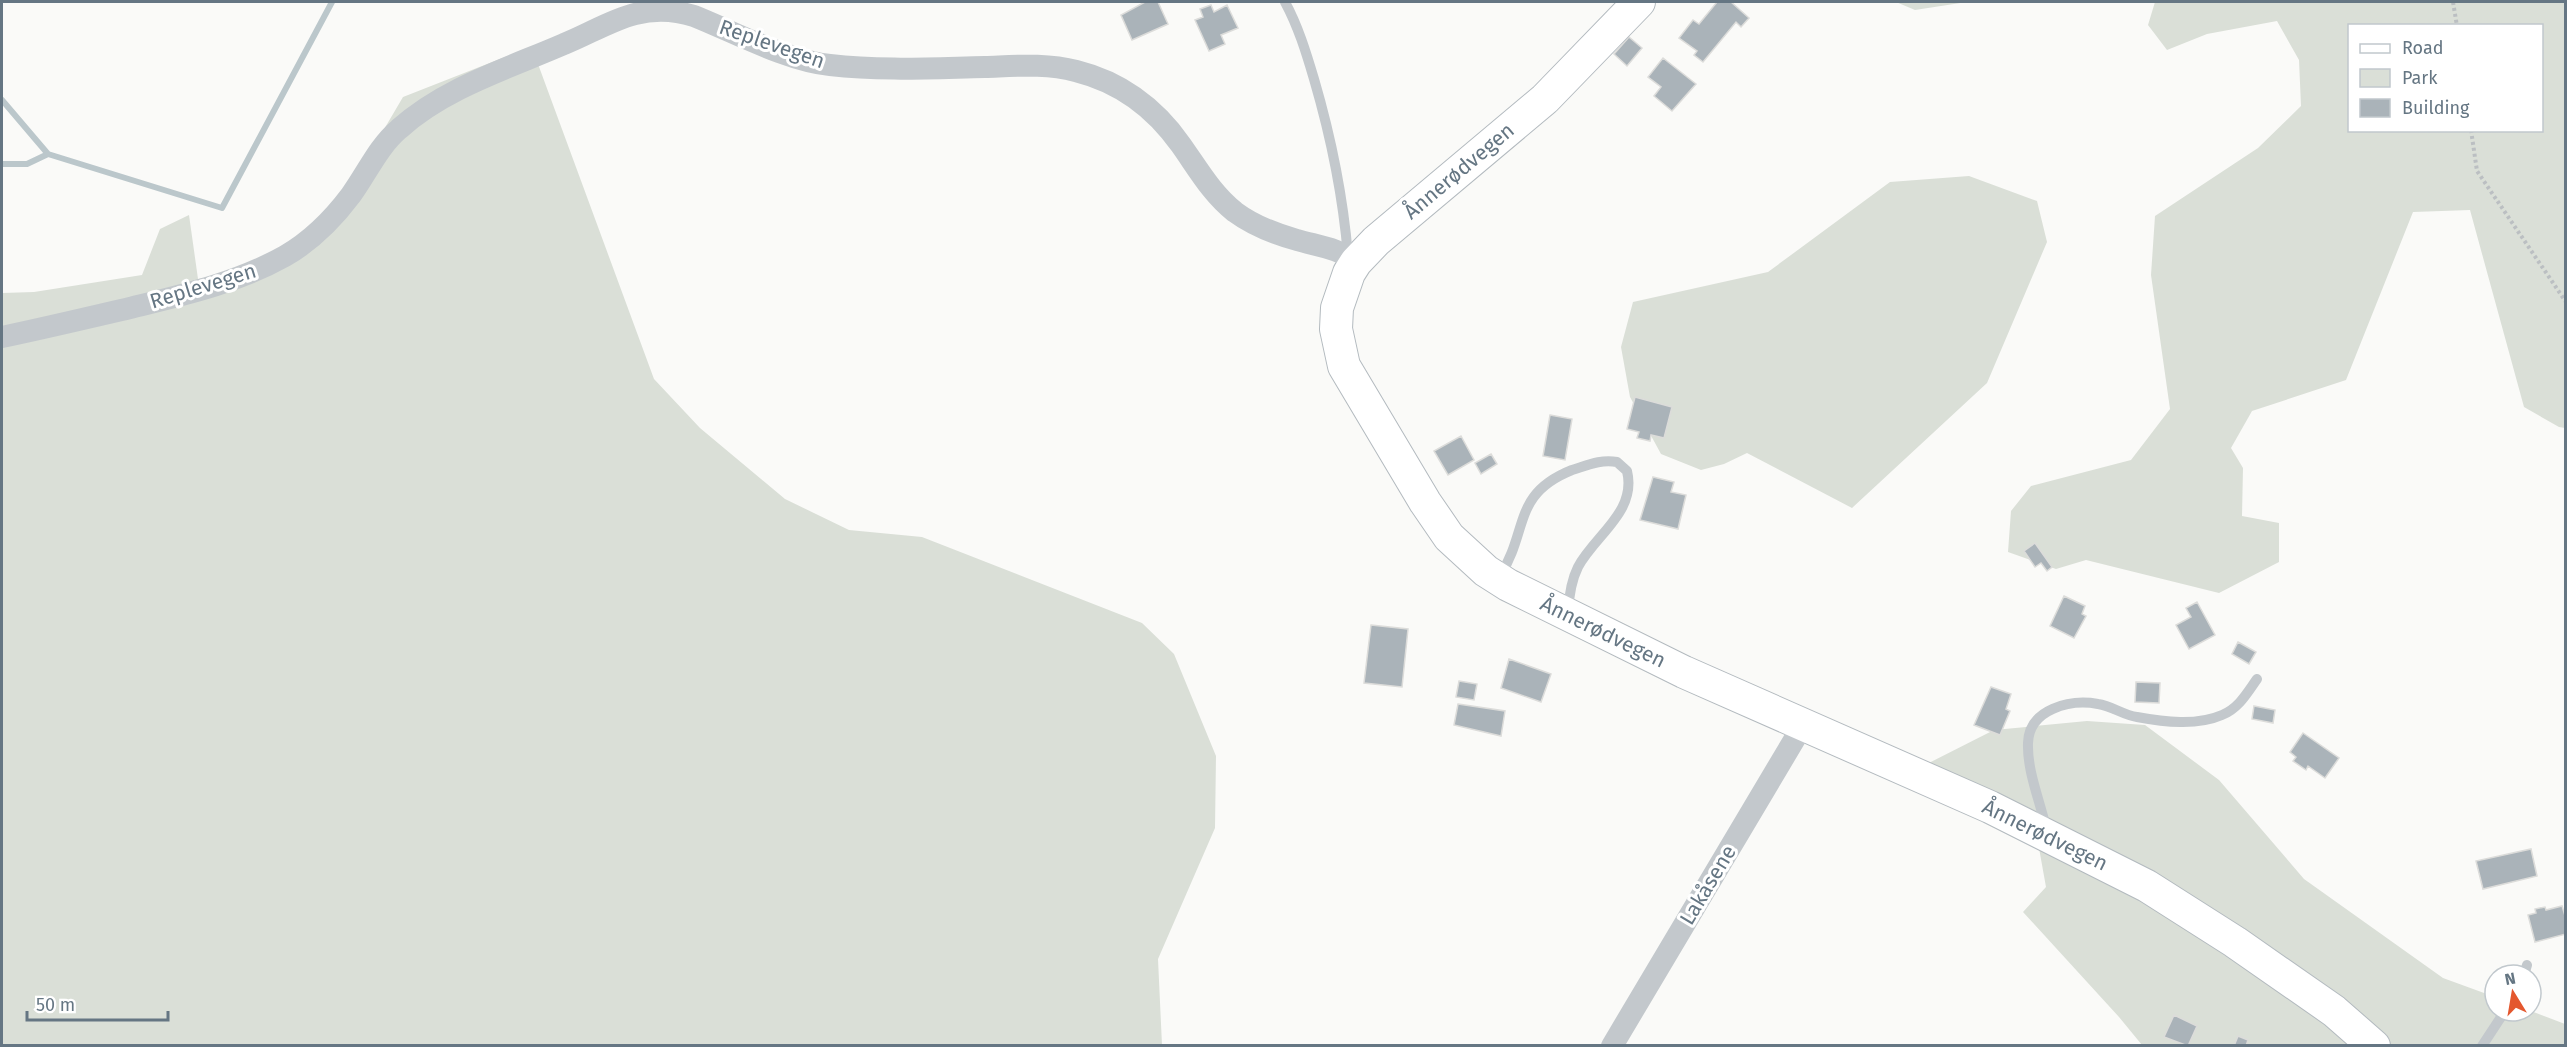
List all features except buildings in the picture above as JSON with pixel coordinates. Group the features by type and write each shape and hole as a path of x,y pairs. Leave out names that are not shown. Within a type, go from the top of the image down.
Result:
{"main road":[{"name":"Ånnerødvegen","path":"1639,2 1545,99 1352,259 1337,308 1336,329 1344,366 1400,462 1449,537 1498,579 1684,672 1990,807 2147,886 2235,942 2334,1011 2374,1046"}],"street":[{"name":"Replevegen","path":"2,337 180,296 259,270 306,243 325,225 352,194 380,149 398,129 420,112 474,83 634,15 648,6 694,16 792,56 828,65 890,69 1048,66 1075,71 1103,80 1128,93 1149,108 1179,143 1212,190 1236,213 1268,231 1352,259"},
{"name":"Lakåsene","path":"1612,1046 1803,725"}],"lane":[{"path":"1285,2 1294,18 1319,96 1352,259"},
{"path":"1498,579 1511,557 1526,507 1537,492 1564,474 1588,464 1599,461 1617,462 1627,471 1628,491 1613,523 1578,567 1569,594 1568,614"},
{"path":"2049,837 2030,767 2028,746 2031,729 2041,716 2057,707 2084,702 2110,707 2133,717 2160,721 2197,721 2222,715 2238,705 2257,679"},
{"path":"2482,1046 2497,1023"}],"path":[{"path":"2453,2 2457,24"},
{"path":"2471,132 2477,171 2565,302"}],"green space":[{"path":"1896,2 1967,2 1915,10"},
{"path":"2155,2 2565,2 2565,428 2559,427 2524,407 2470,210 2413,212 2346,380 2252,411 2231,448 2243,468 2242,516 2279,523 2279,562 2219,593 2086,560 2056,569 2008,552 2011,511 2031,486 2131,460 2170,409 2151,275 2155,216 2258,148 2301,106 2299,60 2277,21 2207,34 2167,50 2148,25"},
{"path":"510,55 538,64 654,379 700,428 785,499 849,530 922,537 1142,623 1174,654 1216,756 1215,828 1158,959 1162,1045 2,1045 2,293 34,292 142,275 160,229 189,215 198,279 265,267 346,194 403,97"},
{"path":"1969,176 2037,201 2047,242 1987,383 1852,508 1747,453 1724,464 1701,470 1661,454 1630,397 1621,347 1633,302 1768,272 1890,182"},
{"path":"2087,721 2145,725 2219,780 2304,879 2443,978 2483,993 2483,1023 2543,1023 2543,1016 2565,1024 2565,1045 2142,1045 2023,912 2046,887 2037,837 1915,770 1994,730"}],"waterway":[{"path":"2,100 48,154 222,208 332,2"},
{"path":"2,164 27,164 48,154"}]}
